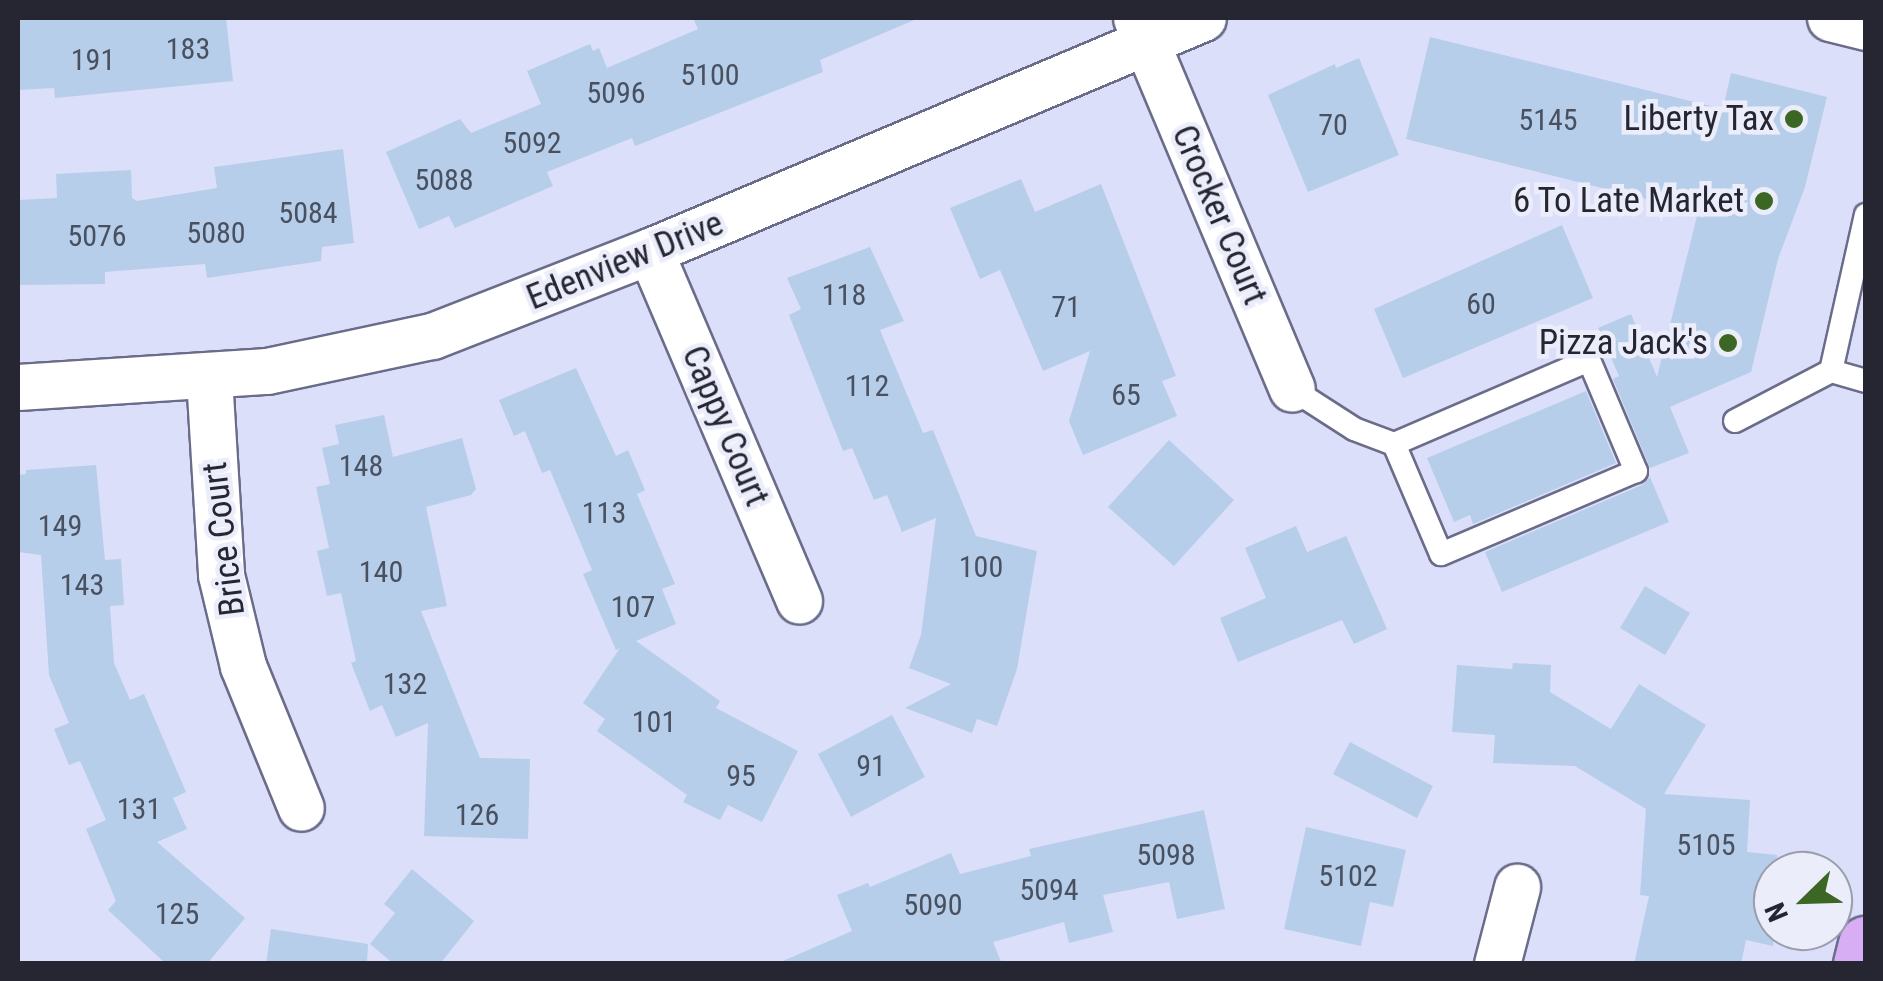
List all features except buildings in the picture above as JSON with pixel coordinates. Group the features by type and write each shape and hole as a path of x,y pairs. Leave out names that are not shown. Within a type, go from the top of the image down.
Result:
{"main road":[{"path":"1860,964 1866,944"}],"street":[{"name":"Edenview Drive","path":"18,387 267,372 432,336 650,251 1140,30 1203,18"},
{"path":"1830,18 1866,27"},
{"name":"Crocker Court","path":"1140,30 1292,389"},
{"name":"Cappy Court","path":"650,251 799,601"},
{"name":"Brice Court","path":"208,377 221,575 243,666 301,808"},
{"path":"1496,964 1517,887"}],"lane":[{"path":"1832,372 1866,216"},
{"path":"1292,389 1354,430 1394,444 1588,360 1636,471 1440,554 1394,444"},
{"path":"1736,421 1832,372 1866,381"}],"place":[{"name":"Liberty Tax","path":"1794,119"},
{"name":"6 To Late Market","path":"1764,201"},
{"name":"Pizza Jack's","path":"1728,343"}]}
